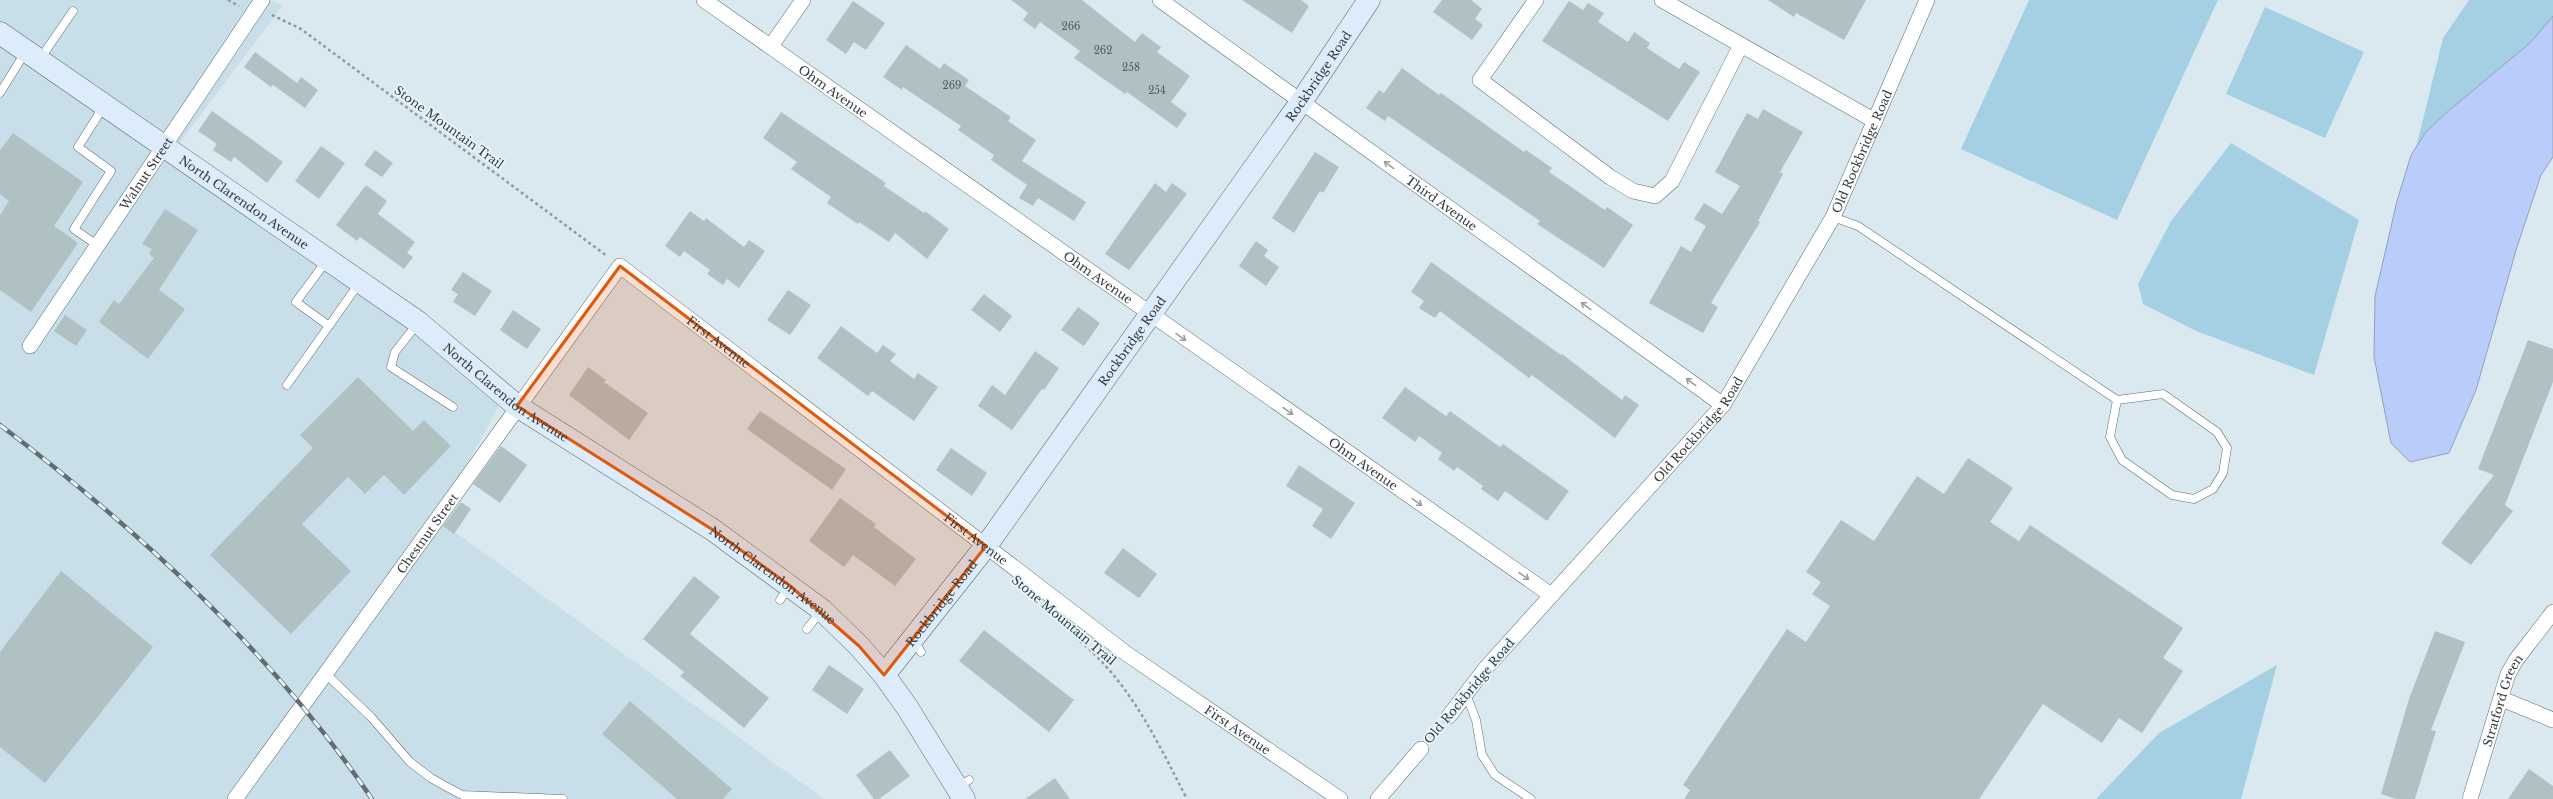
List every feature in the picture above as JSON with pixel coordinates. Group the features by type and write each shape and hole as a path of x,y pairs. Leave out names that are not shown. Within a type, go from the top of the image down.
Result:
{"street":[{"name":"Walnut Street","path":"30,346 164,144 262,0"},
{"name":"Ohm Avenue","path":"704,0 1149,315 1552,595"},
{"path":"771,46 804,0"},
{"name":"Third Avenue","path":"1160,0 1723,405"},
{"name":"Rockbridge Road","path":"884,675 917,646 1149,315 1301,102 1369,0"},
{"path":"1536,0 1480,80 1610,177 1633,191 1655,196 1672,182 1741,46"},
{"path":"1662,0 1875,121"},
{"name":"Old Rockbridge Road","path":"1449,716 1485,669 1723,405 1833,217 1927,0"},
{"name":"North Clarendon Avenue","path":"0,33 164,144 418,322 517,406 713,530 784,593 822,610 859,646 884,675 963,789"},
{"name":"Chestnut Street","path":"235,799 517,406 620,266"},
{"name":"First Avenue","path":"620,266 1163,680 1340,799"},
{"name":"Stratford Green","path":"2470,799 2502,699 2508,674 2516,660 2553,612"},
{"path":"2502,699 2553,720"},
{"name":"Old Rockbridge Road","path":"1378,799 1421,749"}],"lane":[{"path":"0,93 32,55 73,11"},
{"path":"97,245 74,229 111,171 78,147 105,104"},
{"path":"1833,217 1865,230 2117,400 2163,394 2217,432 2227,448 2223,473 2213,489 2194,499 2172,495 2122,460 2110,437 2117,400"},
{"path":"328,259 296,302 329,326"},
{"path":"288,385 361,282"},
{"path":"418,322 395,352 391,367 453,407"},
{"path":"807,629 822,610"},
{"path":"326,674 372,718 410,762 431,778 462,795 563,798"},
{"path":"1466,694 1476,720 1482,755 1495,775 1532,799"}],"path":[{"path":"228,0 242,7"},
{"name":"Stone Mountain Trail","path":"269,13 300,30 620,266"},
{"name":"Stone Mountain Trail","path":"1078,640 1117,677 1136,706 1187,799"},
{"name":"Old Rockbridge Road","path":"1421,749 1449,716"}],"highlighted area":[{"path":"620,266 986,546 884,675 859,646 789,585 713,530 517,406"}],"shaded area":[{"path":"0,0 270,0 283,5 178,145 510,386 437,519 824,799 0,799"},
{"path":"2029,0 2218,0 2117,220 1961,149"},
{"path":"2469,0 2553,0 2553,150 2380,294 2443,38"},
{"path":"2265,7 2364,52 2325,138 2226,94"},
{"path":"2553,16 2553,157 2541,175 2517,247 2476,390 2449,453 2410,462 2391,443 2374,357 2375,296 2397,201 2411,155 2426,132 2446,113 2531,42"},
{"path":"2231,143 2359,220 2314,375 2196,331 2143,304 2138,284 2171,221"},
{"path":"2277,665 2241,799 2096,799 2159,733"}],"building":[{"path":"1011,0 1082,0 1135,42 1142,33 1161,47 1157,52 1190,76 1171,102 1187,114 1177,128 1127,92 1125,94 1074,58 1080,51 1040,22 1035,29 1023,20 1028,13"},
{"path":"1242,0 1301,0 1309,6 1292,33"},
{"path":"1442,0 1471,0 1482,9 1475,19 1483,25 1472,40 1433,12"},
{"path":"1768,0 1866,0 1844,40 1796,13 1794,17"},
{"path":"853,1 885,23 866,50 854,42 846,54 826,40"},
{"path":"1569,1 1583,10 1588,3 1604,13 1598,22 1628,42 1634,32 1650,43 1647,48 1679,69 1684,62 1700,72 1668,121 1542,41"},
{"path":"906,45 940,69 944,63 969,80 965,86 1011,117 1008,121 1036,140 1022,161 1086,202 1074,221 1038,198 1033,206 1019,198 1027,185 991,160 994,155 958,130 961,126 903,87 902,90 883,77"},
{"path":"255,52 297,83 301,77 318,90 305,108 273,85 271,87 244,67"},
{"path":"1402,68 1439,95 1441,93 1524,152 1526,150 1552,168 1549,172 1605,210 1607,207 1633,225 1604,268 1537,224 1540,221 1388,116 1385,121 1366,108 1379,90 1384,93"},
{"path":"1763,109 1803,132 1780,172 1783,174 1758,221 1760,222 1711,303 1718,307 1703,333 1649,303 1681,246 1691,252 1706,226 1694,219 1704,203 1722,214 1740,186 1715,172 1747,113 1758,119"},
{"path":"212,111 283,162 267,183 234,157 231,162 213,150 217,144 198,131"},
{"path":"781,112 886,183 884,186 924,213 925,211 949,229 927,259 895,233 889,242 859,222 858,224 827,203 831,197 791,169 797,162 763,138"},
{"path":"13,133 83,182 54,226 78,243 31,312 0,290 0,215 9,201 0,194 0,150"},
{"path":"321,146 345,163 319,199 295,181"},
{"path":"375,150 393,163 382,177 364,165"},
{"path":"1315,152 1339,167 1323,193 1320,191 1294,233 1272,218"},
{"path":"1155,183 1166,192 1172,183 1187,194 1129,270 1105,254"},
{"path":"366,185 387,201 378,214 415,242 407,253 413,257 404,269 360,237 357,241 336,225"},
{"path":"165,209 198,230 159,290 185,309 148,359 99,322 114,300 119,304 154,258 149,254 152,249 142,244"},
{"path":"690,211 704,221 706,218 744,247 749,240 765,251 739,288 727,279 723,285 707,274 710,270 684,251 680,257 665,246"},
{"path":"1256,241 1268,250 1264,256 1279,267 1266,286 1239,266"},
{"path":"1431,262 1561,355 1562,354 1622,400 1625,395 1639,405 1615,438 1532,375 1529,378 1440,311 1435,318 1419,308 1424,301 1411,292"},
{"path":"463,272 492,291 475,316 453,302 458,294 451,290"},
{"path":"788,290 811,305 790,335 767,320"},
{"path":"984,294 1012,316 1000,332 971,310"},
{"path":"1078,307 1100,323 1084,346 1061,330"},
{"path":"513,310 541,329 527,349 500,330"},
{"path":"65,315 87,330 76,346 54,331"},
{"path":"841,326 877,353 883,345 896,354 890,361 914,379 918,373 938,387 914,421 872,391 868,396 817,358"},
{"path":"2528,340 2553,349 2553,382 2505,505 2513,511 2471,565 2441,543 2494,475 2478,469"},
{"path":"1035,351 1059,368 1044,390 1042,389 1012,430 978,406 992,385 1005,395"},
{"path":"588,367 606,380 604,382 648,413 629,440 569,395"},
{"path":"358,377 413,431 424,420 451,446 404,495 384,475 365,494 348,477 302,524 351,571 291,634 210,555 313,448 300,435"},
{"path":"1405,387 1446,416 1450,411 1500,447 1503,444 1569,491 1547,521 1505,491 1498,501 1481,489 1483,486 1457,467 1454,471 1438,459 1442,453 1419,436 1415,442 1382,418"},
{"path":"760,411 846,469 832,490 747,429"},
{"path":"501,446 527,465 500,503 473,484"},
{"path":"951,448 987,473 972,496 936,470"},
{"path":"1968,458 2013,488 1990,522 2019,541 2030,525 2183,628 2163,658 2183,671 2142,733 2119,718 2102,743 2043,704 1979,799 1684,799 1690,790 1683,785 1787,629 1806,642 1830,606 1812,594 1821,582 1806,572 1841,520 1874,541 1917,476 1944,494"},
{"path":"1299,465 1355,503 1331,539 1312,526 1323,509 1286,486"},
{"path":"840,498 876,524 874,527 916,559 895,586 853,555 844,567 809,541"},
{"path":"461,502 471,509 454,534 443,526"},
{"path":"1123,548 1157,574 1139,598 1104,573"},
{"path":"61,571 153,647 45,783 0,747 0,652"},
{"path":"694,576 720,597 690,634 769,698 744,728 680,676 684,672 643,639"},
{"path":"984,630 1074,700 1049,732 959,661"},
{"path":"2435,631 2465,642 2431,730 2436,731 2415,799 2396,799 2381,794 2409,699"},
{"path":"829,665 864,689 847,714 812,690"},
{"path":"630,701 732,789 723,799 677,799 602,734"},
{"path":"890,750 910,776 879,799 874,799 856,775"},
{"path":"2529,769 2553,786 2553,799 2508,799"},
{"path":"1055,778 1070,799 1025,799"}],"railway":[{"path":"0,425 52,466 153,551 248,644 292,694 333,745 372,799"}]}
